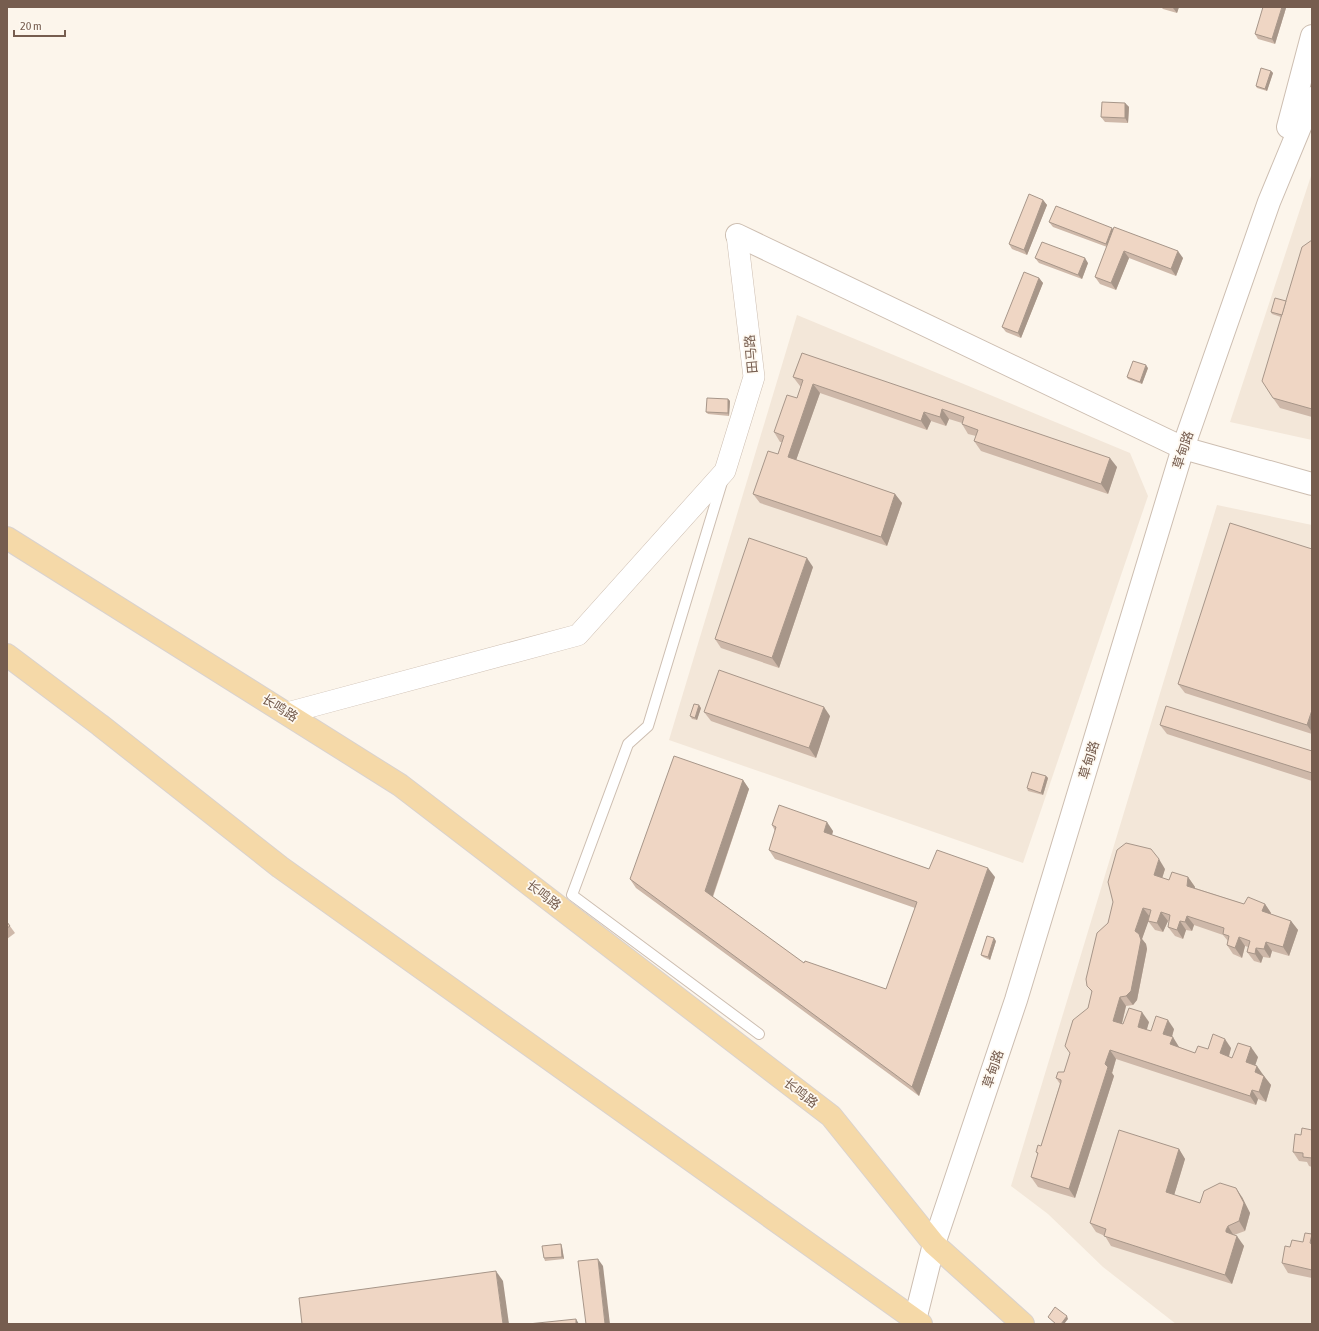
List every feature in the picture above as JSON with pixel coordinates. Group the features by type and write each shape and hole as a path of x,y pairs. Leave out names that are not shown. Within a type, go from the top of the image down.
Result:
{"main road":[{"name":"长鸣路","path":"7,538 400,785 832,1116 934,1244 1023,1324"},
{"path":"7,655 100,725 280,867 918,1322"}],"street":[{"path":"1269,202 1312,36"},
{"path":"1269,202 1312,98"},
{"name":"草甸路","path":"918,1322 934,1244 1016,1000 1183,448 1269,202"},
{"path":"737,235 1183,448 1312,484"},
{"name":"田马路","path":"725,471 754,376 737,235"},
{"path":"287,713 578,635 725,471"}],"lane":[{"path":"725,471 648,726 628,744 572,895 759,1034"}],"shaded area":[{"path":"1312,173 1312,440 1230,422"},
{"path":"797,315 1130,453 1148,496 1023,863 669,740"},
{"path":"1217,505 1312,525 1312,1324 1176,1324 1103,1267 1048,1214 1011,1186"}],"building":[{"path":"1263,7 1282,7 1272,39 1255,34"},
{"path":"1261,68 1271,71 1265,89 1256,86"},
{"path":"1102,102 1125,103 1125,118 1101,117"},
{"path":"1029,194 1043,200 1024,250 1009,244"},
{"path":"1056,206 1112,228 1106,244 1049,222"},
{"path":"1114,227 1178,251 1171,269 1124,251 1111,283 1095,277"},
{"path":"1312,240 1312,409 1273,398 1262,381 1302,247"},
{"path":"1042,242 1085,258 1078,275 1035,258"},
{"path":"1024,272 1039,278 1018,333 1002,327"},
{"path":"1275,298 1286,301 1282,315 1271,312"},
{"path":"802,353 1110,458 1101,484 974,441 978,430 962,424 964,417 942,409 940,417 924,412 921,421 813,384 788,457 895,494 881,537 753,494 768,451 778,454 784,436 774,432 787,395 797,398 803,380 793,377"},
{"path":"1133,361 1146,365 1140,382 1127,377"},
{"path":"707,398 728,399 728,413 706,412"},
{"path":"1230,523 1312,549 1312,710 1307,725 1178,684"},
{"path":"749,538 807,558 772,658 715,639"},
{"path":"719,670 824,707 809,748 704,712"},
{"path":"694,704 699,705 695,718 690,716"},
{"path":"1166,706 1312,751 1312,773 1160,725"},
{"path":"674,756 743,780 705,891 804,963 805,961 886,989 917,902 769,850 776,827 772,825 779,805 827,822 824,832 929,869 937,850 988,868 912,1087 630,879"},
{"path":"1032,772 1046,776 1041,793 1027,788"},
{"path":"1126,843 1151,849 1159,859 1154,875 1169,880 1172,872 1188,877 1187,886 1244,904 1248,897 1265,904 1262,911 1291,921 1283,947 1266,942 1264,949 1256,948 1255,954 1247,952 1250,941 1239,937 1235,948 1227,945 1229,936 1223,934 1224,928 1187,916 1185,922 1180,921 1177,930 1168,927 1170,915 1161,912 1157,923 1148,921 1151,910 1143,908 1135,931 1139,934 1141,940 1131,991 1126,996 1120,997 1113,1021 1123,1024 1129,1008 1142,1012 1138,1027 1151,1031 1156,1016 1168,1020 1163,1034 1173,1037 1170,1044 1195,1053 1198,1046 1208,1049 1213,1034 1225,1039 1220,1053 1232,1058 1238,1043 1251,1047 1246,1062 1257,1066 1255,1072 1264,1076 1259,1092 1252,1090 1250,1096 1110,1050 1105,1064 1108,1067 1069,1189 1031,1177 1038,1153 1036,1152 1038,1145 1041,1146 1061,1082 1061,1080 1056,1078 1058,1072 1064,1072 1070,1053 1065,1046 1073,1020 1088,1008 1092,991 1087,986 1086,979 1097,933 1108,923 1113,902 1108,882 1117,850"},
{"path":"987,936 994,938 988,957 981,955"},
{"path":"1302,1128 1312,1130 1312,1158 1303,1157 1303,1153 1293,1152 1295,1134 1301,1135"},
{"path":"1119,1130 1179,1149 1166,1192 1200,1203 1204,1191 1220,1183 1236,1188 1244,1203 1239,1221 1228,1226 1226,1230 1226,1232 1237,1236 1225,1275 1104,1236 1106,1229 1090,1223"},
{"path":"1305,1233 1312,1234 1310,1243 1312,1244 1312,1270 1282,1263 1285,1246 1290,1247 1292,1240 1303,1242"},
{"path":"561,1244 562,1257 544,1258 542,1246"},
{"path":"598,1259 605,1324 586,1324 578,1261"},
{"path":"496,1271 503,1324 302,1324 299,1298"},
{"path":"1055,1307 1067,1316 1061,1324 1056,1324 1048,1317"},
{"path":"576,1319 576,1324 528,1324"}]}
